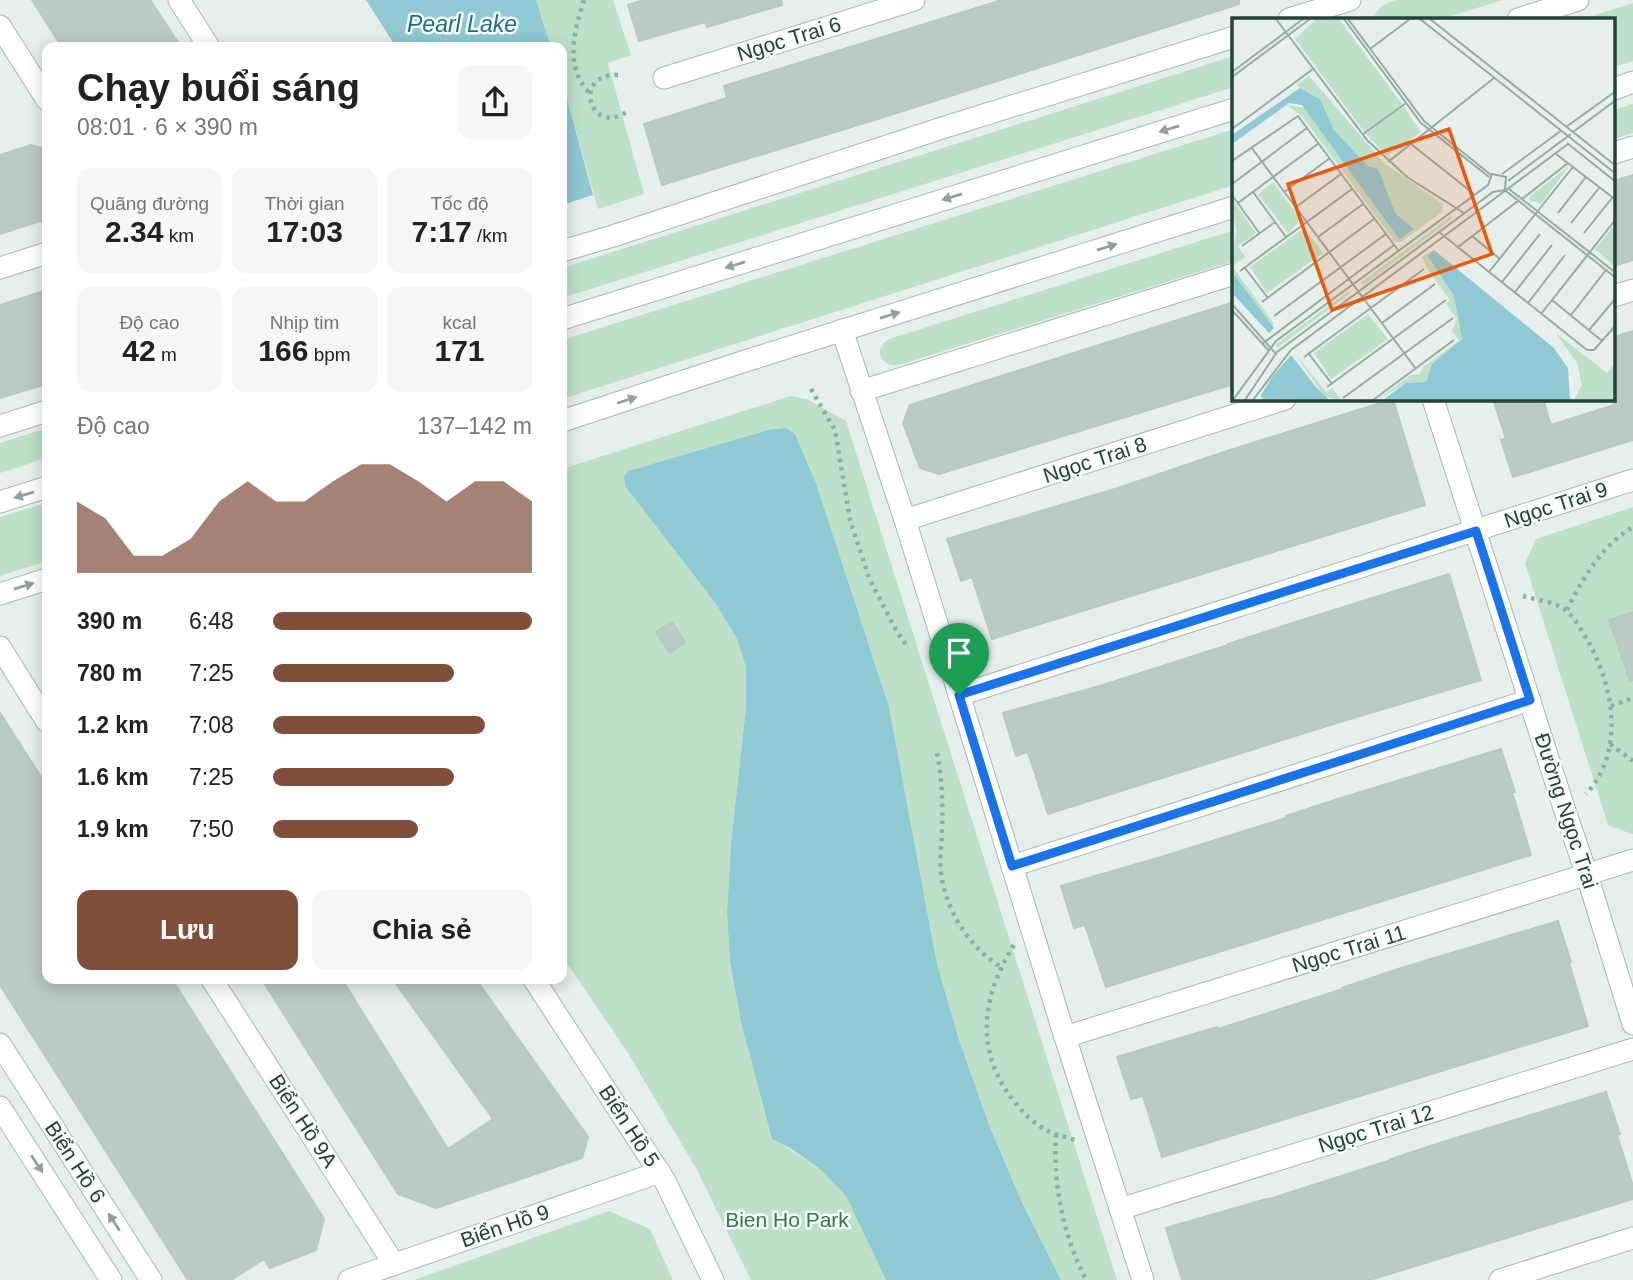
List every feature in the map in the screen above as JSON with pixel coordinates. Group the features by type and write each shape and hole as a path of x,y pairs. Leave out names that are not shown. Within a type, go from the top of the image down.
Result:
{"street":[{"path":"179,0 206,42"},
{"name":"Ngọc Trai 6","path":"664,78 914,0"},
{"path":"1292,18 1350,0"},
{"path":"1521,18 1578,0"},
{"path":"0,26 42,92"},
{"path":"567,250 1232,38"},
{"path":"1616,88 1633,82"},
{"path":"567,317 1232,110"},
{"path":"1616,152 1633,147"},
{"path":"567,419 1232,208"},
{"path":"0,268 42,255"},
{"path":"861,391 1232,275"},
{"path":"1616,295 1633,290"},
{"path":"842,330 905,520 1143,1280"},
{"name":"Ngọc Trai 8","path":"905,520 1279,401"},
{"name":"Đường Ngọc Trai","path":"1434,401 1633,1024"},
{"path":"0,426 42,413"},
{"name":"Ngọc Trai 9","path":"959,695 1633,480"},
{"path":"0,502 42,489"},
{"path":"0,594 42,581"},
{"path":"0,648 42,714"},
{"path":"1012,866 1530,700"},
{"name":"Ngọc Trai 11","path":"1065,1037 1633,860"},
{"name":"Biển Hồ 9A","path":"215,984 394,1264"},
{"name":"Biển Hồ 5","path":"537,984 660,1172 713,1280"},
{"name":"Biển Hồ 6","path":"0,1044 151,1280"},
{"name":"Ngọc Trai 12","path":"1120,1209 1633,1049"},
{"name":"Biển Hồ 6","path":"0,1107 111,1280"},
{"name":"Biển Hồ 9","path":"349,1280 660,1172"},
{"path":"1500,1280 1633,1238"}],"path":[{"path":"584,0 573,43 574,58 582,85 590,94"},
{"path":"618,75 598,79 590,94 591,104 601,116 608,118 628,111"},
{"path":"811,388 835,430 850,520 869,578 908,648"},
{"path":"1567,610 1587,573 1608,548 1633,527"},
{"path":"1523,596 1567,610 1595,654 1605,678 1612,719 1610,744 1602,771 1586,794"},
{"path":"1611,706 1633,698"},
{"path":"1610,744 1633,761"},
{"path":"937,753 942,787 941,873 947,898 960,926 975,946 1000,967"},
{"path":"1016,941 1000,967 986,1018 987,1039 995,1071 1004,1088 1035,1123 1079,1142"},
{"path":"1056,1134 1055,1160 1060,1205 1070,1247 1086,1280"}],"green space":[{"path":"536,0 613,0 631,55 608,63 644,194 598,209 567,98 567,42 549,42"},
{"path":"1397,0 1503,0 1444,18 1374,18 1379,8"},
{"path":"1633,3 1633,61 1616,66 1616,18 1586,18"},
{"path":"1232,57 1232,88 567,296 567,266"},
{"path":"1633,104 1633,133 1616,138 1616,109"},
{"path":"1232,130 1232,186 567,397 567,338"},
{"path":"1232,231 1232,262 899,365 887,364 881,357 881,348 889,339"},
{"name":"Bien Ho Park","path":"791,396 807,399 846,421 1117,1280 1061,1280 1023,1205 989,1125 959,1040 937,964 889,707 816,483 795,434 768,430 628,471 624,477 625,486 716,604 737,639 746,667 746,707 731,843 727,913 730,962 741,1022 772,1138 820,1169 846,1196 886,1280 751,1280 696,1168 626,1050 567,963 567,467"},
{"path":"42,430 42,460 0,473 0,443"},
{"path":"42,504 42,563 0,576 0,517"},
{"path":"1633,507 1632,834 1608,825 1525,563 1536,539"},
{"path":"609,1211 650,1229 673,1280 414,1280"}],"water":[{"name":"Pearl Lake","path":"366,0 536,0 549,42 393,42"},
{"name":"Pearl Lake","path":"567,99 593,195 567,203"},
{"path":"786,428 795,434 816,483 889,707 937,964 959,1040 989,1125 1023,1205 1061,1280 886,1280 846,1196 820,1169 772,1139 741,1022 730,962 727,913 731,843 746,707 746,667 737,639 716,604 625,486 624,477 628,471 768,430"}],"building":[{"path":"32,0 150,0 178,42 59,42"},
{"path":"644,0 781,0 782,5 707,27 705,22 639,41 628,5"},
{"path":"1002,0 1239,0 1239,4 662,185 644,124 727,98 724,86"},
{"path":"31,145 42,148 42,221 0,234 0,155"},
{"path":"1633,175 1633,260 1616,265 1616,180"},
{"path":"42,292 42,385 0,398 0,305"},
{"path":"1232,303 1232,385 939,474 920,468 903,423 910,405"},
{"path":"1633,331 1633,440 1513,477 1501,440 1506,439 1494,401 1544,401 1551,425 1614,405 1616,336"},
{"path":"1394,401 1425,505 992,639 972,577 961,581 947,539 1118,488 1227,451"},
{"path":"1449,574 1481,680 1048,814 1028,752 1016,756 1003,713 1103,685"},
{"path":"1633,612 1633,680 1630,681 1609,620"},
{"path":"672,622 685,642 670,653 656,632"},
{"path":"0,713 42,778 42,984 175,984 324,1219 316,1250 270,1268 264,1259 231,1280 188,1280 0,985"},
{"path":"1501,749 1531,855 1106,987 1085,925 1074,928 1061,886"},
{"path":"1558,921 1588,1026 1162,1157 1143,1096 1131,1099 1117,1057 1217,1027 1218,1029 1398,969"},
{"path":"265,984 345,984 448,1149 493,1119 396,984 479,984 588,1137 582,1158 436,1208 398,1194"},
{"path":"1606,1092 1620,1134 1617,1135 1633,1186 1633,1199 1370,1280 1182,1280 1166,1228 1266,1200"}],"route":[{"path":"1476,531 1530,700 1012,866 959,695 1476,531"}]}
